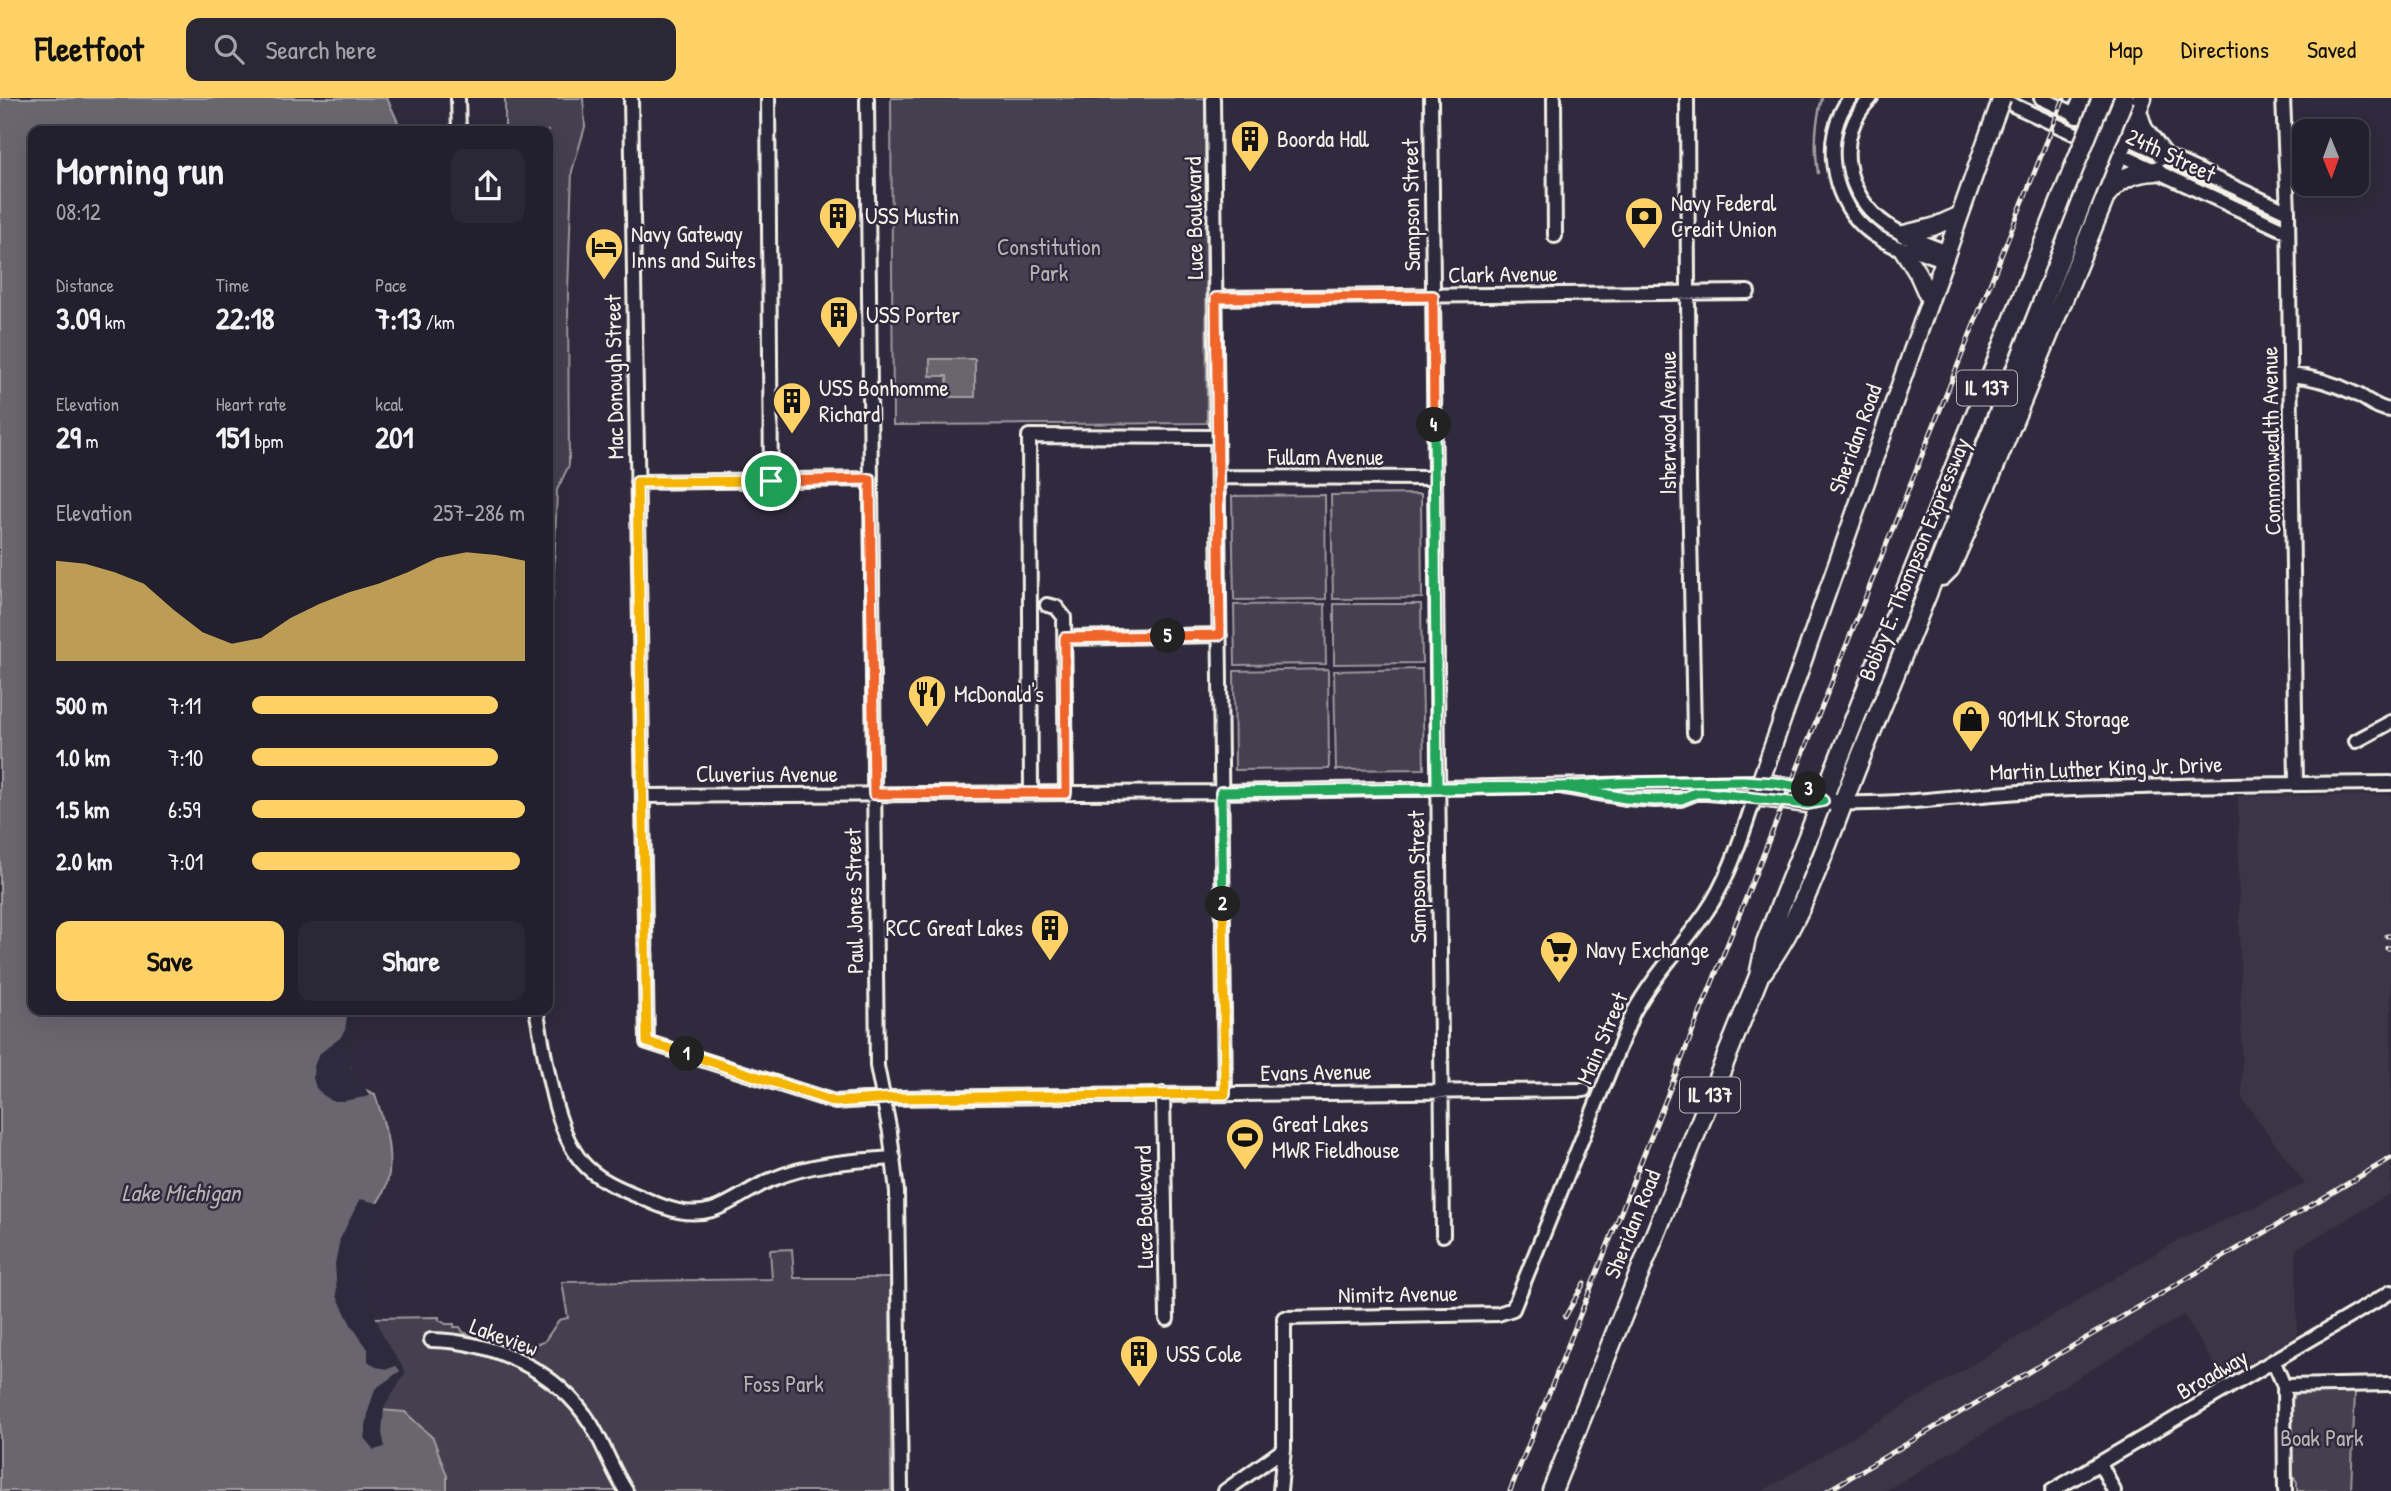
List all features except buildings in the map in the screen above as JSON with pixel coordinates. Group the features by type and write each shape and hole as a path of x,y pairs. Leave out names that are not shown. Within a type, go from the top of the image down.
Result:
{"highway":[{"name":"Bobby E. Thompson Expressway","path":"1823,801 2102,98"},
{"path":"1930,588 1950,568 2006,439 2105,197 2134,102"},
{"path":"2105,197 2117,181 2159,163 2134,102"},
{"name":"Bobby E. Thompson Expressway","path":"1842,803 2082,202 2134,102"},
{"name":"Sheridan Road","path":"1552,1491 1759,976 1766,942 1823,801"},
{"name":"Sheridan Road","path":"1759,976 1780,948 1842,803"}],"main road":[{"name":"Sheridan Road","path":"1758,789 2000,98"},
{"path":"1930,302 1903,242 1960,215"},
{"name":"Martin Luther King Jr. Drive","path":"1758,789 1808,804 1823,801 1842,803"}],"street":[{"path":"451,98 458,113"},
{"path":"458,98 458,126"},
{"name":"Mac Donough Street","path":"631,98 647,1042 679,1052"},
{"path":"768,98 771,481"},
{"name":"Paul Jones Street","path":"867,98 877,1066 894,1158 897,1192 901,1491"},
{"name":"Luce Boulevard","path":"1213,98 1225,1094"},
{"name":"Sampson Street","path":"1431,98 1443,1235"},
{"path":"1554,98 1555,236"},
{"name":"Isherwood Avenue","path":"1687,98 1694,733"},
{"path":"1850,98 1837,124 1833,146 1833,171 1841,193 1865,228 1945,256"},
{"path":"1871,98 1852,127 1847,150 1849,173 1864,205 1903,242"},
{"name":"24th Street","path":"2000,98 2122,145 2288,232"},
{"name":"24th Street","path":"2041,98 2080,106 2122,145"},
{"name":"Commonwealth Avenue","path":"2283,98 2288,212 2296,784"},
{"name":"24th Street","path":"2159,163 2288,212"},
{"name":"Clark Avenue","path":"1216,298 1748,292"},
{"path":"2291,375 2313,377 2333,383 2381,408 2391,410"},
{"path":"1031,793 1029,436 1217,437"},
{"name":"Fullam Avenue","path":"1218,477 1435,478"},
{"path":"637,482 870,479"},
{"path":"1047,605 1056,607 1062,613 1065,638 1066,793"},
{"path":"1065,638 1220,635"},
{"path":"2356,741 2391,722"},
{"name":"Cluverius Avenue","path":"643,796 1221,792 1564,787 1620,783 1758,789"},
{"name":"Martin Luther King Jr. Drive","path":"1842,803 2048,790 2391,783"},
{"name":"Main Street","path":"1513,1309 1633,1013 1650,984 1712,902 1758,789"},
{"path":"537,1015 561,1124 574,1150 583,1163 605,1181 671,1210 687,1213 712,1210 772,1179 820,1164 894,1158"},
{"name":"Evans Avenue","path":"679,1052 835,1102 883,1098 1584,1090"},
{"name":"Luce Boulevard","path":"1163,1094 1167,1319"},
{"name":"Broadway","path":"2052,1491 2391,1292"},
{"name":"Nimitz Avenue","path":"1284,1449 1284,1318 1498,1314 1513,1309"},
{"name":"Lakeview","path":"430,1340 450,1340 479,1346 537,1370 575,1403 590,1423 626,1491"},
{"path":"2274,1362 2284,1386 2285,1491"},
{"path":"2284,1386 2391,1384"},
{"path":"1225,1491 1284,1449"},
{"path":"1280,1491 1284,1449"},
{"path":"2100,1463 2114,1491"}],"shaded area":[{"path":"2391,795 2391,1193 2296,1249 2297,1338 2224,1381 2184,1315 1885,1491 1763,1491 2173,1243 2305,1184 2242,1098 2238,796"}],"green space":[{"path":"505,98 583,98 585,127 572,171 568,292 569,465 557,490 553,599 553,126 505,126"},
{"name":"Constitution Park","path":"891,98 1205,98 1207,423 893,425"},
{"path":"1421,494 1422,598 1333,599 1331,495"},
{"path":"1325,495 1326,599 1234,600 1232,496"},
{"path":"1325,604 1326,664 1235,665 1234,605"},
{"path":"1334,604 1421,604 1422,663 1334,664"},
{"path":"1328,669 1329,769 1235,770 1234,671"},
{"path":"1422,669 1424,769 1336,770 1334,671"},
{"name":"Foss Park","path":"792,1249 794,1278 890,1278 891,1491 447,1491 447,1476 380,1410 372,1318 439,1317 439,1320 446,1324 454,1324 454,1327 460,1327 463,1332 509,1350 544,1342 559,1320 568,1318 562,1282 772,1279 770,1250"},
{"name":"Boak Park","path":"2301,1391 2355,1392 2351,1491 2297,1491 2297,1482 2291,1472 2291,1404 2294,1395"}],"water":[{"name":"Lake Michigan","path":"0,98 387,98 400,126 28,126 28,1015 353,1015 346,1052 354,1085 375,1094 389,1153 389,1173 385,1190 360,1230 357,1244 358,1262 368,1304 385,1344 402,1372 380,1410 405,1412 433,1438 447,1476 447,1491 0,1491"},
{"path":"930,359 975,359 975,397 948,397 947,376 930,376"}],"pier":[{"path":"347,1015 357,1015 350,1065 356,1082 363,1085 370,1096 332,1101 316,1088 314,1066 319,1054 340,1038 345,1030"},
{"path":"360,1199 382,1204 362,1234 362,1267 372,1308 383,1336 406,1372 384,1408 382,1433 385,1447 374,1450 364,1438 375,1389 400,1371 396,1366 388,1369 376,1367 368,1361 368,1349 351,1325 337,1296 335,1264 340,1239"}],"waterway":[{"path":"1818,173 1816,136 1822,98"}],"railway":[{"path":"1510,1491 2064,98"},
{"path":"1827,1491 2391,1158"},
{"path":"1565,1317 1584,1283"}],"place":[{"name":"Boorda Hall","path":"1250,173"},
{"name":"USS Mustin","path":"838,250"},
{"name":"Navy Federal Credit Union","path":"1644,250"},
{"name":"Navy Gateway Inns and Suites","path":"604,281"},
{"name":"USS Porter","path":"839,349"},
{"name":"USS Bonhomme Richard","path":"792,435"},
{"name":"McDonald's","path":"927,728"},
{"name":"901MLK Storage","path":"1971,753"},
{"name":"RCC Great Lakes","path":"1050,962"},
{"name":"Navy Exchange","path":"1559,984"},
{"name":"Great Lakes MWR Fieldhouse","path":"1245,1171"},
{"name":"USS Cole","path":"1139,1388"}],"route":[{"path":"1433,296 1437,788 1760,782 1812,790 1823,801 1808,804 1707,793 1696,793 1681,799 1655,800 1625,798 1564,787 1221,792 1225,1094 893,1098 835,1102 647,1042 637,482 771,481 870,479 874,794 1066,793 1065,638 1220,635 1216,298 1433,296"}]}
